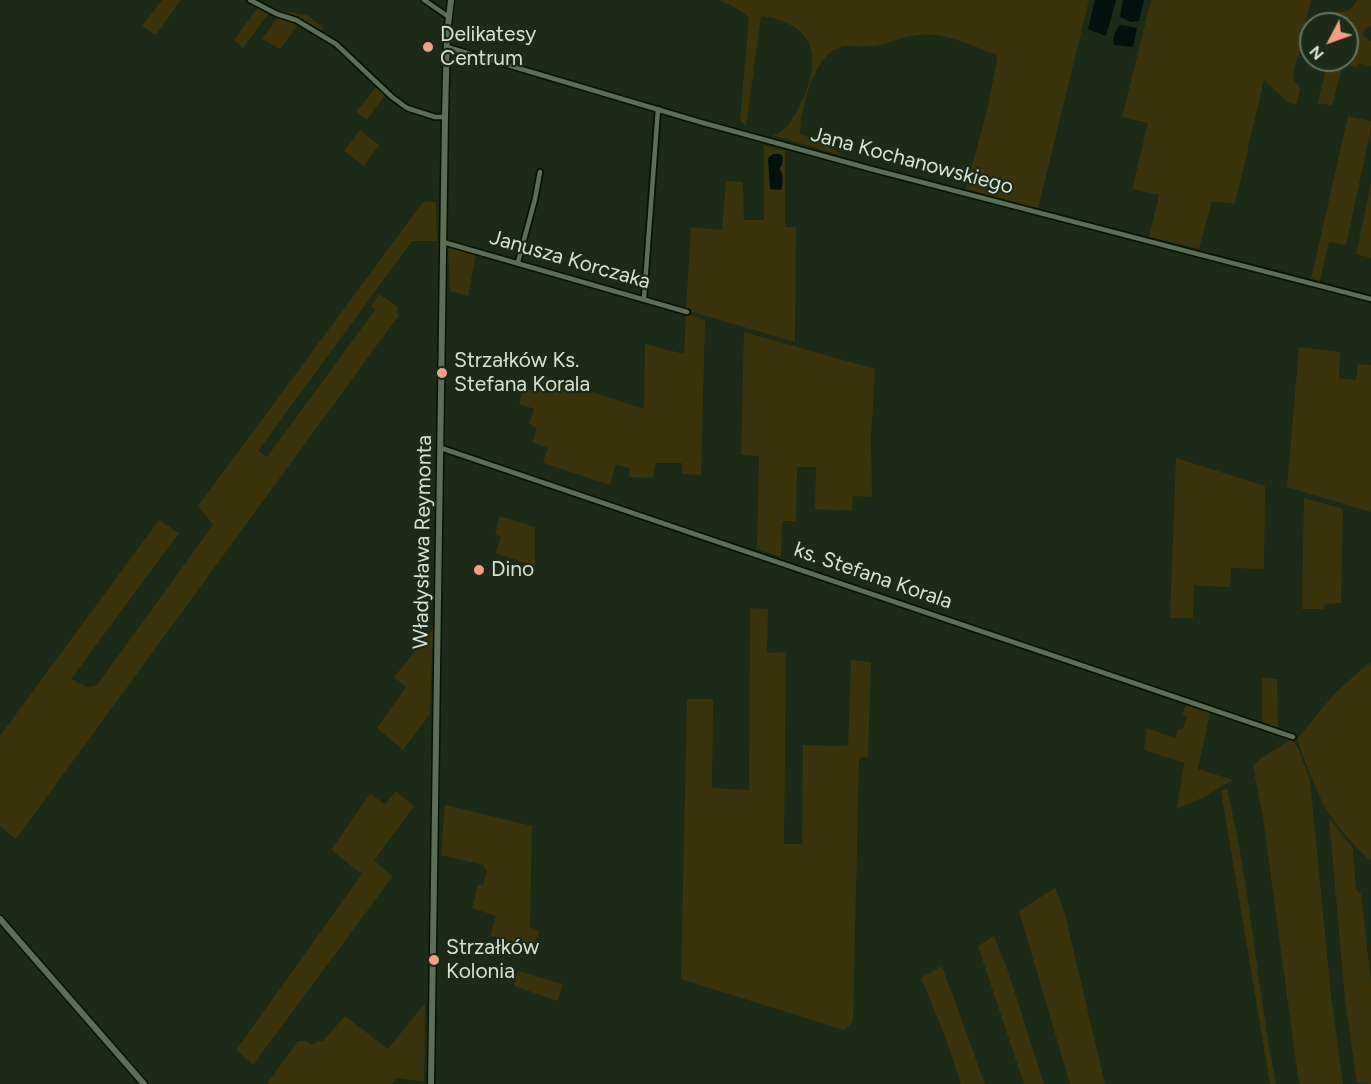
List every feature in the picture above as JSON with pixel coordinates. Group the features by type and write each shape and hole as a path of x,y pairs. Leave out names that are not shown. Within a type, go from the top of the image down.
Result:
{"street":[{"path":"250,0 277,14 296,20 336,44 392,97 407,108 435,117 445,117"},
{"path":"424,0 449,17"},
{"name":"Władysława Reymonta","path":"431,1084 445,117 451,0"},
{"name":"Jana Kochanowskiego","path":"447,47 871,169 1371,299"},
{"path":"644,298 658,109"},
{"path":"518,262 540,172"},
{"name":"Janusza Korczaka","path":"443,242 687,312"},
{"name":"ks. Stefana Korala","path":"441,448 1293,737"},
{"path":"0,919 144,1084"}],"shaded area":[{"path":"162,0 181,0 156,35 142,26"},
{"path":"719,0 1089,0 1038,209 966,189 987,110 997,61 996,55 959,40 930,35 908,37 875,46 842,47 829,53 815,73 810,85 800,134 818,140 846,157 772,135 777,134 791,122 811,77 811,49 805,37 781,20 761,16 746,127 740,120 749,18 738,9"},
{"path":"1095,0 1116,0 1106,36 1088,29"},
{"path":"1123,0 1144,0 1139,21 1131,22 1120,17"},
{"path":"1151,0 1311,0 1308,12 1299,12 1299,54 1293,72 1294,80 1300,88 1297,105 1283,98 1264,80 1235,204 1212,201 1199,249 1149,237 1159,195 1132,189 1148,123 1122,117"},
{"path":"1357,0 1371,0 1371,27 1365,28 1363,36 1371,41 1371,66 1359,63 1359,12 1343,12 1350,10"},
{"path":"258,7 269,13 243,48 234,40"},
{"path":"271,9 307,15 324,28 322,31"},
{"path":"278,17 299,24 280,49 262,39"},
{"path":"1121,25 1137,28 1133,47 1114,45 1114,34"},
{"path":"1325,72 1341,72 1332,106 1317,104"},
{"path":"377,86 385,95 367,120 356,112"},
{"path":"1348,116 1371,121 1371,128 1346,245 1329,242 1320,281 1311,279"},
{"path":"360,130 379,145 364,166 344,151"},
{"path":"764,145 785,151 785,227 796,227 795,342 686,310 691,227 722,230 726,181 743,182 744,220 764,220","holes":["773,154 780,154 783,157 780,170 770,185 769,174"]},
{"path":"773,154 780,154 783,157 779,168 783,179 781,190 770,189 768,158"},
{"path":"1371,184 1371,258 1356,254"},
{"path":"423,202 436,202 437,241 412,241 258,451 267,457 375,310 371,306 379,294 398,307 396,312 399,315 16,839 0,826 0,736 159,520 179,533 71,679 87,687 97,685 213,525 198,506"},
{"path":"454,246 476,253 468,296 450,291 448,250"},
{"path":"686,314 705,320 701,475 682,474 682,463 656,463 653,478 628,477 630,468 616,465 610,485 543,463 548,448 532,442 537,428 529,424 534,409 519,404 523,388 539,392 544,376 644,409 645,344 684,354"},
{"path":"744,332 875,369 871,439 872,497 853,496 852,511 815,509 816,467 797,467 796,521 782,521 781,557 757,549 759,456 741,455"},
{"path":"1299,347 1340,352 1339,378 1356,380 1358,364 1371,365 1371,512 1287,487"},
{"path":"1176,458 1265,486 1264,569 1231,568 1230,587 1194,584 1193,618 1170,618"},
{"path":"1304,498 1343,509 1341,603 1325,604 1323,609 1302,609"},
{"path":"500,516 535,527 535,566 495,553 501,537 495,534"},
{"path":"750,608 768,609 767,653 786,652 784,844 802,844 803,745 848,746 851,660 871,662 868,757 859,758 853,1022 844,1030 681,979 687,699 713,699 712,788 749,790"},
{"path":"433,629 430,714 403,750 377,728 406,687 394,677"},
{"path":"1370,662 1371,861 1349,839 1323,804 1298,742 1298,738 1335,693"},
{"path":"1262,678 1277,679 1278,728 1262,722"},
{"path":"1186,705 1210,713 1198,769 1233,780 1177,809 1184,763 1144,750 1147,728 1175,738 1178,729 1182,730 1187,717 1182,715"},
{"path":"1292,739 1299,750 1310,780 1331,995 1343,1084 1300,1084 1298,1077 1263,818 1253,766 1261,758"},
{"path":"1227,788 1242,862 1276,1084 1270,1084 1221,791"},
{"path":"396,791 414,806 374,861 393,876 253,1065 236,1050 362,874 331,850 370,794 385,804"},
{"path":"445,805 532,826 530,927 539,931 533,949 490,935 496,916 472,908 478,885 483,885 487,870 484,869 484,865 441,855"},
{"path":"1329,818 1353,848 1356,890 1361,894 1371,982 1371,1084 1357,1083 1345,1000"},
{"path":"1055,888 1064,910 1105,1084 1070,1084 1019,911"},
{"path":"994,936 1008,971 1044,1084 1024,1084 978,946"},
{"path":"942,966 985,1084 961,1084 943,1031 921,978"},
{"path":"518,971 563,984 558,1001 514,986"},
{"path":"425,1003 424,1082 397,1078 392,1084 267,1084 298,1041 306,1041 312,1045 318,1041 322,1042 345,1016 388,1049"}],"place":[{"name":"Delikatesy Centrum","path":"428,47"},
{"name":"Strzałków Ks. Stefana Korala","path":"442,373"},
{"name":"Dino","path":"479,570"},
{"name":"Strzałków Kolonia","path":"434,960"}]}
